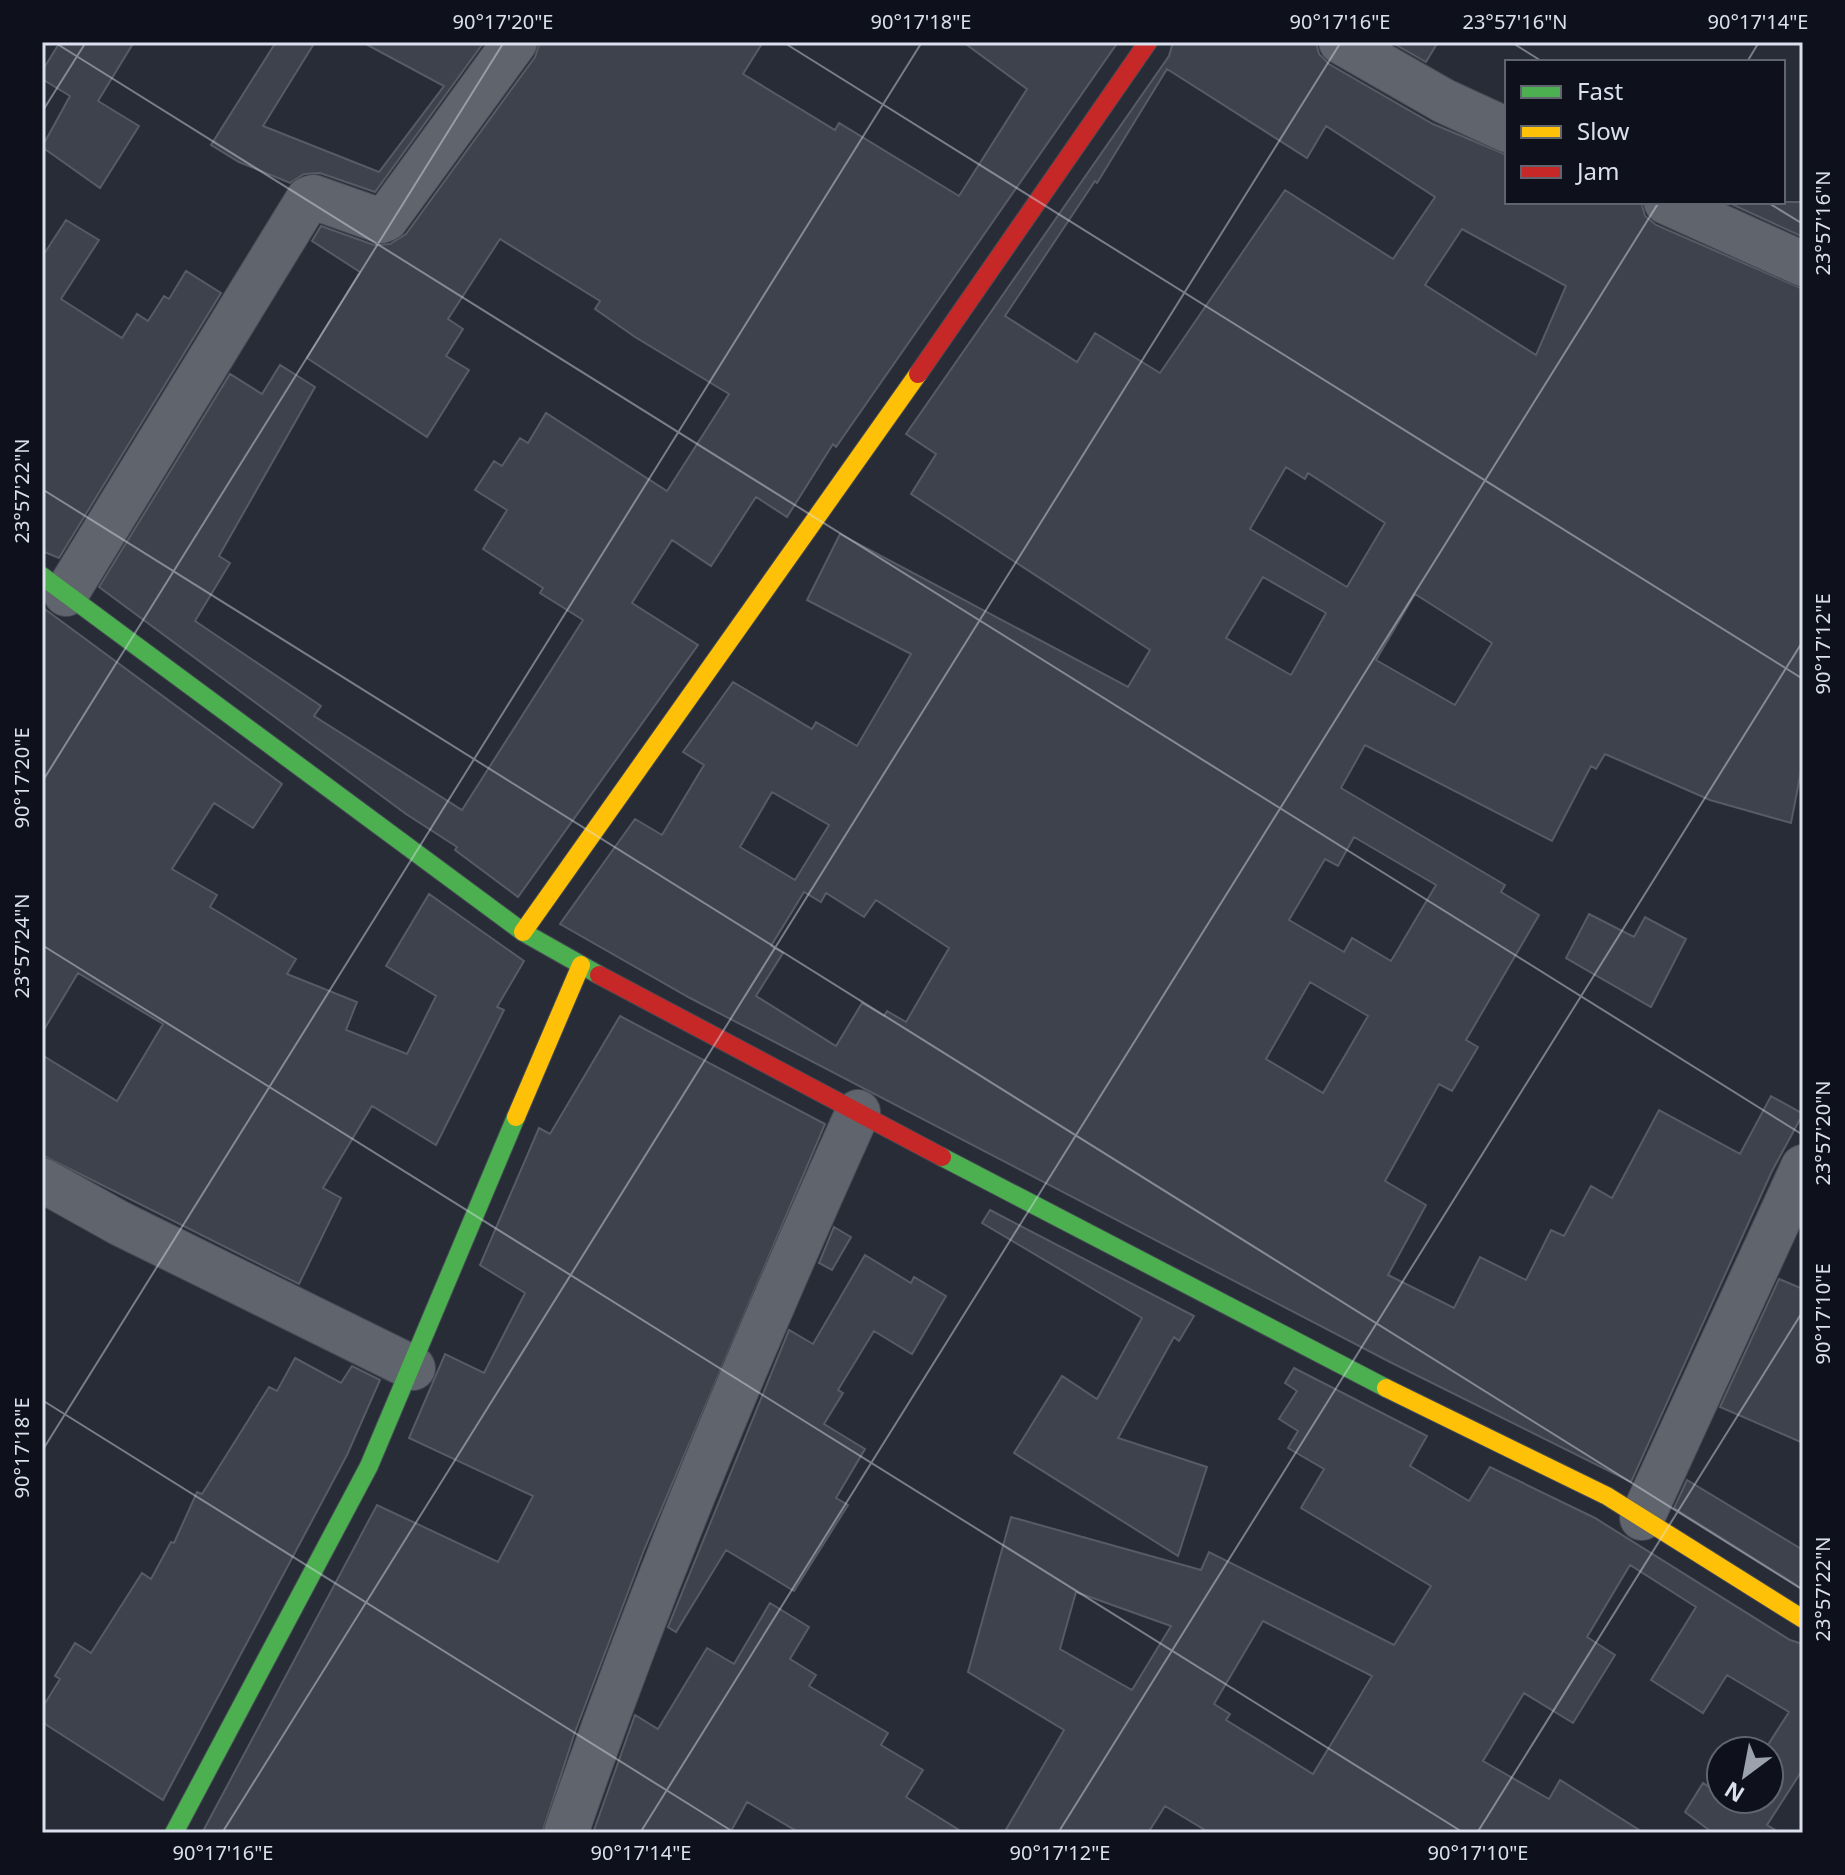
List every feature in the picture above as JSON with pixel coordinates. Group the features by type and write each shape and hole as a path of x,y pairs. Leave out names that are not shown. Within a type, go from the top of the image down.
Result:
{"street":[{"path":"515,42 386,219 381,221 313,197 308,199 54,585 523,932 858,1112 1379,1384 1607,1496 1803,1619"},
{"path":"523,932 730,645 1148,42"},
{"path":"1341,42 1444,101 1505,129"},
{"path":"1670,204 1803,264"},
{"path":"174,1833 329,1544 413,1368 442,1290 581,965"},
{"path":"566,1833 622,1672 705,1459 858,1112"},
{"path":"1642,1518 1803,1167"},
{"path":"42,1180 119,1223 413,1368"}],"building":[{"path":"60,42 134,42 98,101 139,126 100,188 42,147 70,96 42,79 42,71"},
{"path":"276,42 315,42 263,126 379,172 444,86 362,42 484,42 375,192 320,173 304,174 290,183 239,162 211,145"},
{"path":"540,42 763,42 743,74 835,130 839,123 959,196 1027,89 963,42 1118,42 836,447 833,444 787,517 756,497 711,566 672,540 632,603 698,645 518,897 455,850 457,847 406,814 99,587 230,374 262,394 280,365 315,387 219,556 230,563 195,621 321,706 314,716 462,810 583,620 540,593 543,588 483,549 507,510 475,490 494,461 502,466 520,438 528,443 546,413 667,491 729,394 635,337 595,309 600,301 500,239 448,319 463,329 446,356 469,370 427,437 307,358 360,272 312,241 321,226 374,245 390,244 406,234 535,57"},
{"path":"1173,42 1316,42 1319,54 1329,64 1433,124 1505,154 1505,204 1642,204 1645,216 1656,225 1803,289 1803,761 1791,823 1710,800 1605,754 1596,769 1591,766 1552,841 1365,745 1341,788 1505,885 1501,892 1539,915 1466,1040 1478,1047 1452,1091 1439,1084 1385,1181 1426,1205 1388,1275 1454,1308 1480,1257 1526,1280 1551,1230 1564,1236 1591,1186 1612,1198 1659,1110 1740,1154 1771,1096 1803,1114 1772,1171 1631,1482 1390,1362 690,998 560,924 635,819 662,835 704,765 683,752 733,682 812,729 816,722 857,746 911,654 807,600 840,534 1128,687 1150,650 911,494 936,454 906,434 1169,56","holes":["1167,69 1307,158 1326,126 1435,197 1393,259 1285,190 1160,373 1095,333 1077,362 1005,316 1095,181 1097,183","1462,229 1566,286 1536,355 1425,285","1286,467 1305,479 1308,473 1385,523 1347,587 1250,529","1263,577 1326,613 1291,675 1226,638","1415,594 1492,643 1455,705 1376,660","772,792 829,825 795,880 740,847","1354,837 1436,885 1391,961 1352,938 1344,952 1289,920 1325,859 1338,866","804,892 821,902 826,893 864,917 876,900 949,948 906,1022 887,1011 884,1016 862,1003 836,1046 756,996 783,953 771,946","1310,982 1368,1016 1323,1093 1266,1059"]},
{"path":"1391,42 1438,42 1426,62"},
{"path":"1803,202 1803,237 1731,204"},
{"path":"66,220 99,240 61,299 122,338 137,314 148,321 164,296 169,299 186,271 221,293 59,558 42,551 42,257"},
{"path":"42,607 282,784 253,828 214,803 172,869 217,895 210,907 296,959 287,974 357,1002 346,1030 407,1054 436,996 386,966 429,894 524,961 497,1007 504,1010 436,1145 372,1106 323,1188 341,1198 299,1284 42,1155 42,1055 117,1101 163,1024 78,973 42,1033"},
{"path":"1589,914 1634,937 1645,917 1686,939 1651,1007 1566,958"},
{"path":"620,1016 825,1124 644,1550 575,1732 542,1833 202,1833 377,1505 498,1562 533,1496 409,1438 445,1354 484,1373 525,1293 480,1265 539,1128 550,1134"},
{"path":"990,1210 1194,1316 1179,1341 1174,1337 1118,1438 1207,1467 1178,1556 1014,1453 1062,1376 1097,1399 1142,1318 982,1223"},
{"path":"834,1227 851,1237 832,1270 819,1263"},
{"path":"865,1255 911,1283 914,1277 946,1296 912,1354 874,1331 838,1390 843,1393 824,1424 865,1449 836,1498 848,1505 794,1591 726,1550 676,1632 668,1627 789,1330 813,1344"},
{"path":"1779,1279 1803,1289 1803,1443 1720,1407"},
{"path":"295,1358 341,1383 352,1366 380,1380 347,1455 163,1800 42,1722 42,1708 60,1679 55,1676 75,1643 91,1653 142,1573 151,1579 171,1542 174,1543 197,1492 202,1494 269,1387 277,1391"},
{"path":"1294,1368 1427,1436 1410,1466 1469,1501 1490,1467 1595,1518 1790,1640 1803,1644 1803,1769 1785,1797 1785,1735 1774,1735 1789,1712 1727,1675 1703,1713 1651,1680 1696,1607 1630,1565 1587,1637 1615,1655 1573,1723 1524,1693 1483,1761 1549,1799 1560,1780 1644,1833 1210,1833 1165,1806 1148,1833 1004,1833 1064,1730 968,1672 1011,1517 1201,1570 1209,1552 1394,1645 1431,1586 1301,1508 1324,1469 1288,1448 1298,1431 1279,1419 1297,1391 1285,1383","holes":["1076,1592 1171,1626 1132,1690 1060,1649","1263,1621 1372,1676 1313,1774 1226,1720 1230,1714 1214,1704"]},
{"path":"1687,1480 1803,1550 1803,1589 1674,1508"},
{"path":"770,1603 809,1627 790,1659 816,1675 809,1686 888,1733 881,1745 923,1770 906,1797 964,1833 800,1833 747,1802 730,1833 593,1833 635,1715 658,1729 707,1648 734,1664"},
{"path":"1703,1783 1705,1815 1773,1815 1767,1825 1780,1833 1713,1833 1685,1812"}],"traffic: fast":[{"path":"42,576 523,932 599,975"},
{"path":"174,1833 369,1466 516,1117"},
{"path":"942,1157 1386,1388"}],"traffic: slow":[{"path":"523,932 918,374"},
{"path":"516,1117 581,965"},
{"path":"1386,1388 1607,1496 1803,1619"}],"traffic: jam":[{"path":"918,374 1148,42"},
{"path":"599,975 942,1157"}]}
